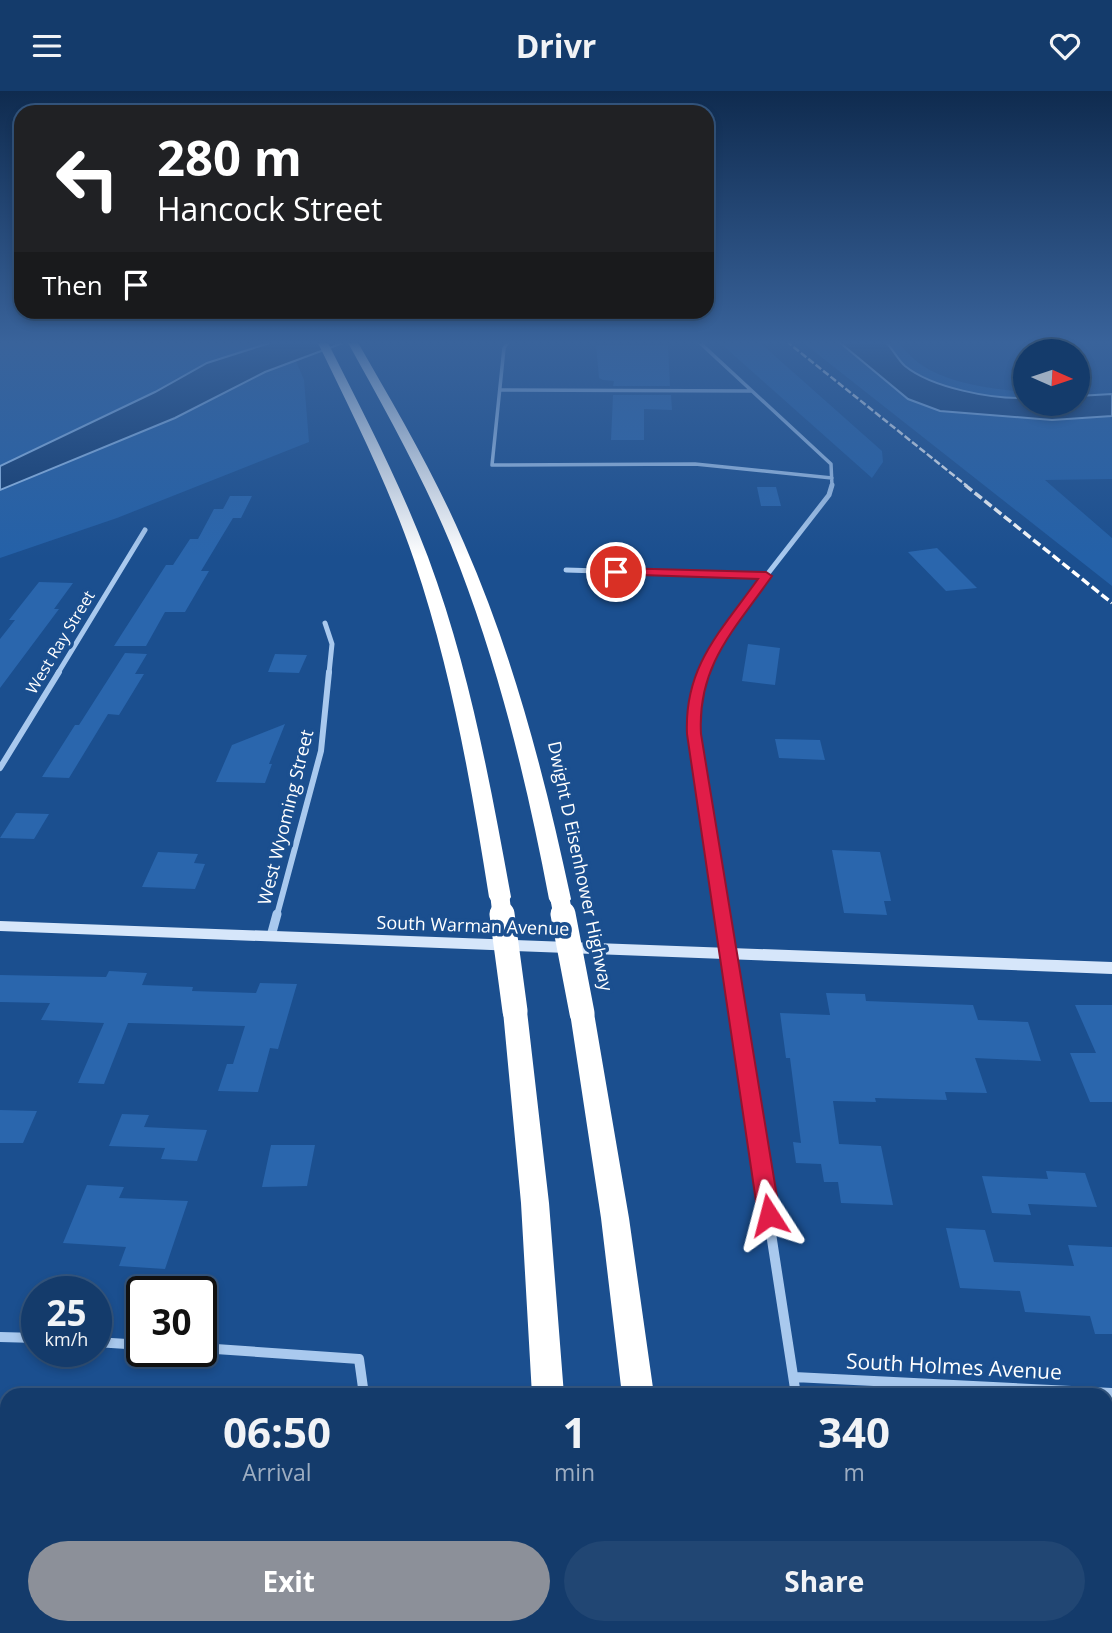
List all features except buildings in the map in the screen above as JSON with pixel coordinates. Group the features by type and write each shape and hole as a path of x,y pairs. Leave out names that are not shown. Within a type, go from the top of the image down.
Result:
{"highway":[{"path":"357,413 399,502 442,624 471,737 500,897 515,1011 535,1203 548,1388"},
{"name":"Dwight D Eisenhower Highway","path":"391,413 442,512 490,632 535,781 582,1013 615,1218 637,1388"}],"main road":[{"name":"South Warman Avenue","path":"0,926 1112,968"}],"street":[{"path":"498,413 492,465 695,464 832,478"},
{"path":"776,413 831,464 829,495 766,576 702,669 694,700 694,734 795,1388"},
{"name":"West Ray Street","path":"0,768 145,530"},
{"path":"566,570 766,576"},
{"name":"West Wyoming Street","path":"271,936 321,751 332,643 325,623"},
{"path":"0,1336 21,1337"},
{"path":"217,1349 359,1359 363,1388"},
{"name":"South Holmes Avenue","path":"793,1377 1012,1388"}],"shaded area":[{"path":"0,413 111,413 0,466"},
{"path":"111,413 185,413 0,490 0,466"},
{"path":"185,413 307,413 309,442 117,518 0,558 0,490"},
{"path":"799,413 839,413 882,451 883,462 872,478"},
{"path":"892,413 1004,413 1013,414 1013,417 1052,420 1112,416 1112,479 1045,480 1112,538 1112,586"},
{"path":"964,413 1013,413 1013,417"},
{"path":"1090,413 1112,413 1112,416 1052,420 1015,417 1090,417"}],"railway":[{"path":"876,413 967,486"},
{"path":"965,485 1112,603"}],"route":[{"path":"616,572 766,576 707,659 697,684 693,711 694,734 769,1215"}]}
